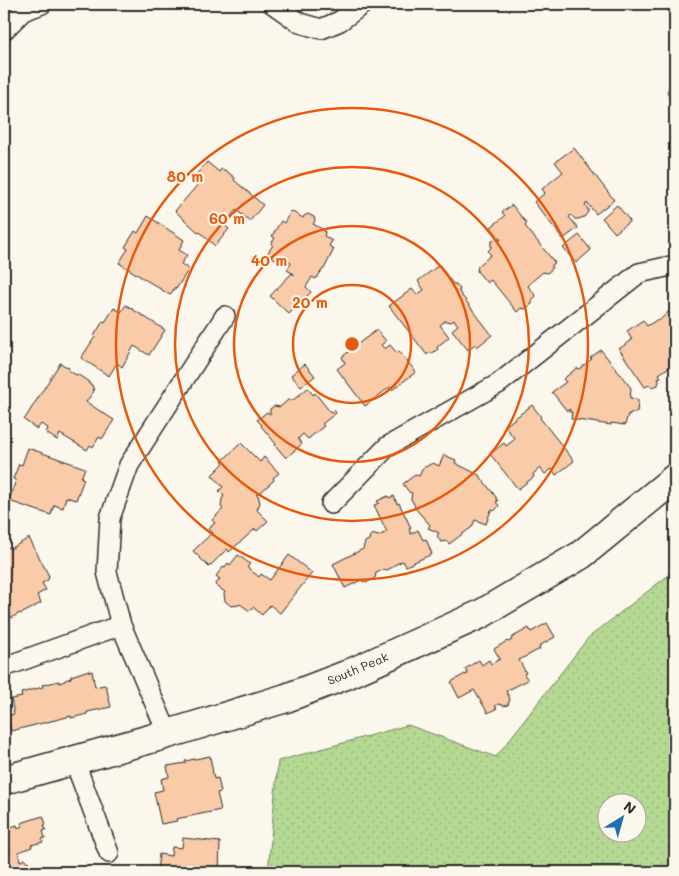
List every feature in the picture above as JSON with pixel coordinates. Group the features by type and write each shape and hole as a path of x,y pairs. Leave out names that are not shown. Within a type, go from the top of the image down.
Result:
{"street":[{"path":"4,30 23,11 42,4"},
{"path":"273,4 300,23 321,29 340,21 363,4"},
{"path":"331,504 388,446 498,384 639,272 675,265"},
{"path":"168,734 121,625 107,572 110,518 128,465 225,316"},
{"name":"South Peak","path":"4,780 168,734 286,698 346,675 481,614 581,555 675,478"},
{"path":"4,667 121,625"},
{"path":"74,760 109,853"}],"green space":[{"path":"675,570 675,872 268,872 278,761 408,725 496,757 588,638"}],"building":[{"path":"675,78 675,106 667,93 671,81"},
{"path":"574,148 614,200 596,214 587,203 585,205 588,212 584,217 575,219 571,215 569,217 578,228 563,239 534,202 545,193 542,189 563,172 555,162"},
{"path":"207,162 219,172 221,169 225,170 263,205 250,221 236,210 226,222 221,218 219,220 229,229 215,246 175,211 200,182 194,177"},
{"path":"512,205 527,224 525,226 555,263 547,273 543,272 530,283 528,286 536,296 532,300 532,304 525,309 521,308 517,312 491,280 487,283 477,271 478,266 491,255 488,251 491,248 491,242 496,239 501,240 491,227 505,216 502,212"},
{"path":"617,205 630,221 615,233 602,218"},
{"path":"291,211 303,218 308,214 314,217 315,221 313,224 324,230 324,236 332,241 329,246 334,249 324,269 316,279 312,277 306,287 311,292 289,314 270,296 292,273 294,275 294,274 287,270 291,263 284,259 282,263 267,254 275,238 272,236 281,221 284,223"},
{"path":"148,216 184,240 179,250 187,255 181,264 189,269 170,295 119,263 128,249 125,247 135,231 138,233"},
{"path":"579,235 591,250 576,263 563,248"},
{"path":"439,265 453,284 456,284 460,289 459,292 492,335 477,347 475,344 468,350 452,330 458,325 454,320 451,322 445,321 440,325 449,337 437,347 438,349 427,355 389,306 412,289 417,295 424,290 418,281"},
{"path":"126,305 165,330 149,355 134,346 122,367 117,363 109,376 81,358 103,321 105,322 114,308 121,312"},
{"path":"675,310 675,363 659,374 661,377 658,378 658,385 645,387 619,349 632,340 627,331 643,320 647,326 658,319 659,321 668,312 671,313"},
{"path":"377,330 386,341 381,345 385,349 390,345 397,353 399,351 416,372 392,390 390,387 365,406 337,369 345,363 342,357"},
{"path":"601,350 631,388 630,398 638,400 637,412 628,414 625,425 611,423 611,425 571,419 572,412 569,412 570,409 567,411 552,392 566,382 563,379 577,368 579,369"},
{"path":"60,363 92,385 94,391 86,402 114,420 102,439 99,437 93,447 90,445 87,450 60,434 57,440 46,433 48,428 41,424 37,429 24,420"},
{"path":"305,364 315,376 301,387 291,375"},
{"path":"308,388 313,395 315,393 331,413 334,410 336,413 308,439 303,434 298,439 302,444 286,458 257,420 267,412 270,414 270,409 274,406 280,407 288,400 293,400"},
{"path":"532,405 574,461 556,475 552,469 545,474 540,468 533,474 534,477 518,489 490,454 504,443 506,446 515,439 505,426"},
{"path":"241,443 260,462 264,457 279,473 273,478 274,480 256,495 258,495 260,503 257,510 268,521 257,531 255,529 229,552 227,549 209,567 193,551 212,533 208,529 215,523 212,520 223,509 221,507 224,496 219,491 223,487 212,475 224,463 222,461"},
{"path":"28,448 85,468 81,478 84,479 76,500 66,497 63,508 54,505 51,515 9,501 16,480 13,479 19,464 22,465"},
{"path":"444,455 456,460 455,463 479,475 496,497 498,501 496,502 499,506 494,511 491,510 486,524 475,520 472,527 449,544 447,541 441,542 437,536 439,533 428,528 430,525 414,507 411,499 412,493 403,484 415,475 419,476 423,468 433,463 439,466"},
{"path":"388,496 389,498 394,496 411,528 409,529 411,534 418,530 423,540 426,539 432,554 406,566 403,561 387,570 376,573 375,578 366,583 361,580 345,588 333,564 363,549 365,542 369,540 372,534 378,536 387,532 374,505 379,503 377,501"},
{"path":"29,538 49,576 48,580 42,583 46,590 37,595 41,603 11,618 4,605 4,550 8,547 10,549"},
{"path":"238,555 250,564 247,567 259,577 261,574 270,580 289,555 312,573 280,613 270,605 262,615 253,607 250,611 240,604 231,606 225,601 225,592 215,585 220,579 216,576 224,566 228,563 230,565"},
{"path":"547,623 555,637 539,646 540,649 519,660 528,680 506,691 510,699 508,705 499,704 495,706 497,708 488,713 474,690 459,698 451,682 468,674 465,669 479,660 482,665 489,660 491,664 500,659 494,649 512,640 511,638 529,628 531,632"},
{"path":"89,670 89,672 92,671 95,687 106,686 111,707 11,731 7,716 14,714 11,699 22,697 21,693 43,687 42,685 59,681 59,683 71,678 71,676"},
{"path":"210,756 214,779 218,778 221,792 217,793 221,810 161,824 154,792 163,790 161,779 169,777 167,766"},
{"path":"43,816 46,830 43,831 45,838 42,839 43,842 31,845 32,847 18,852 20,861 25,859 26,862 28,861 32,872 4,872 4,829 17,825 18,828 22,826 21,823"},
{"path":"183,838 220,842 219,872 157,872 159,854 171,856 172,847 182,848"}]}
